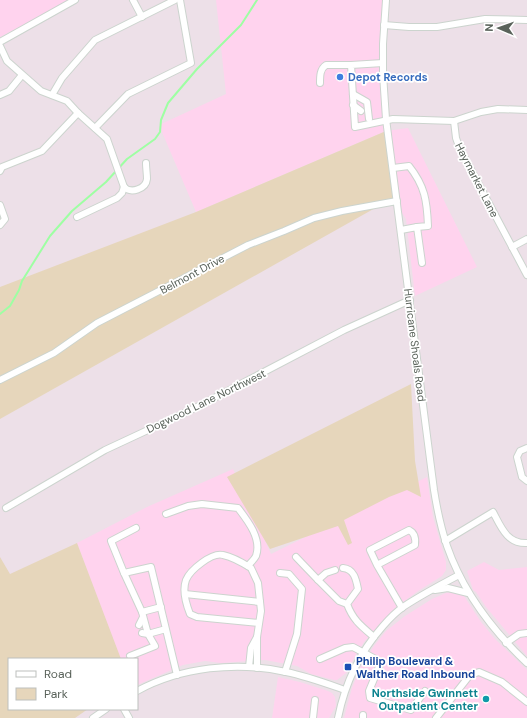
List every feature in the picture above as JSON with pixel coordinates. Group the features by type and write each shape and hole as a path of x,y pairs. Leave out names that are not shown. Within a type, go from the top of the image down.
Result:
{"street":[{"path":"0,42 75,0"},
{"path":"133,0 142,17"},
{"path":"52,96 62,78 96,40 175,0"},
{"path":"95,128 128,94 191,63 180,0"},
{"name":"Hurricane Shoals Road","path":"386,0 383,63 386,119 434,490 440,520 445,541 468,593 487,621 506,643 527,663"},
{"path":"384,24 409,27 437,27 485,19 527,20"},
{"path":"0,46 6,62 41,91 67,101 107,139 124,187 127,190 133,191 142,187 147,179 146,163"},
{"path":"320,83 320,73 326,65 383,63"},
{"path":"351,65 355,126 367,117"},
{"path":"0,95 9,91 22,75"},
{"path":"353,94 367,102 367,117"},
{"path":"353,105 367,117 454,121 490,110 506,108 527,110"},
{"path":"0,171 2,168 42,151 78,113"},
{"name":"Haymarket Lane","path":"454,121 456,138 460,149 527,275"},
{"path":"393,168 409,166 424,189 428,226 401,230"},
{"path":"77,217 117,198 122,193 124,187"},
{"name":"Belmont Drive","path":"0,380 54,353 97,323 248,245 314,218 342,211 397,201"},
{"path":"0,205 5,219 0,225"},
{"path":"418,227 422,263"},
{"path":"512,247 527,239"},
{"name":"Dogwood Lane Northwest","path":"6,508 105,450 195,408 344,330 410,300"},
{"path":"527,448 520,451 517,457 522,477 527,481"},
{"path":"166,514 188,506 202,504 238,508 245,517 257,540 256,556 248,566"},
{"path":"445,541 493,512 504,534 508,538 517,542 527,542"},
{"path":"130,656 154,646 145,633 142,614 111,541 136,528"},
{"path":"376,563 415,545 415,535 409,530 370,550 376,563 402,608"},
{"path":"257,668 257,637 262,611 258,583 252,568 222,554 200,563 186,580 185,600 190,614 197,617 259,623"},
{"path":"296,558 339,601 347,604 356,622 374,637"},
{"path":"124,573 151,567 170,652 177,675"},
{"path":"343,568 349,568 352,571 358,589 347,604"},
{"path":"318,580 326,573 335,570"},
{"path":"280,573 289,574 302,589 297,634 285,672"},
{"path":"338,718 345,690 362,653 388,620 402,608 459,575"},
{"path":"431,590 448,588 468,593"},
{"path":"185,594 260,602"},
{"path":"142,614 161,607"},
{"path":"139,626 142,614"},
{"path":"145,633 166,629"},
{"path":"506,643 519,634 527,633"},
{"path":"249,667 251,648 257,637"},
{"path":"320,659 345,648 353,648 381,662 369,691 370,698 411,710 425,691"},
{"path":"138,691 156,682 177,675 210,668 249,667 285,672 345,690"},
{"path":"436,718 470,675 479,672 502,682 527,702"},
{"path":"313,718 315,700"},
{"path":"93,718 105,710"}],"shaded area":[{"path":"0,0 73,0 0,37"},
{"path":"216,0 388,0 384,118 386,131 196,212 159,125 226,94"},
{"path":"408,128 477,267 415,296 406,219 393,199 386,131"},
{"path":"233,469 271,554 427,477 433,517 446,562 446,570 442,576 418,591 394,609 364,642 346,673 337,680 311,674 297,666 265,660 221,663 205,661 183,665 138,685 138,658 119,658 77,543 147,507"},
{"path":"484,562 499,570 527,567 527,656 473,590 467,571"},
{"path":"454,592 464,596 481,622 495,639 527,670 527,718 344,718 352,688 361,666 386,631 405,616 432,599 446,593"},
{"path":"278,677 300,682 332,693 335,697 336,706 329,718 272,718"}],"green space":[{"path":"386,131 393,198 0,419 0,287 196,212"},
{"path":"411,384 415,461 421,497 407,490 389,497 344,520 352,543 348,545 338,526 270,549 227,477"},
{"path":"77,543 121,658 8,658 8,710 87,710 75,718 0,718 0,557 10,574"}],"waterway":[{"path":"0,314 10,306 22,281 50,236 72,211 106,182 127,159 155,139 160,132 161,120 168,103 197,69 241,25 257,0"}],"place":[{"name":"Depot Records","path":"340,77"},
{"name":"Philip Boulevard & Walther Road Inbound","path":"348,667"},
{"name":"Northside Gwinnett Outpatient Center","path":"486,699"}]}
